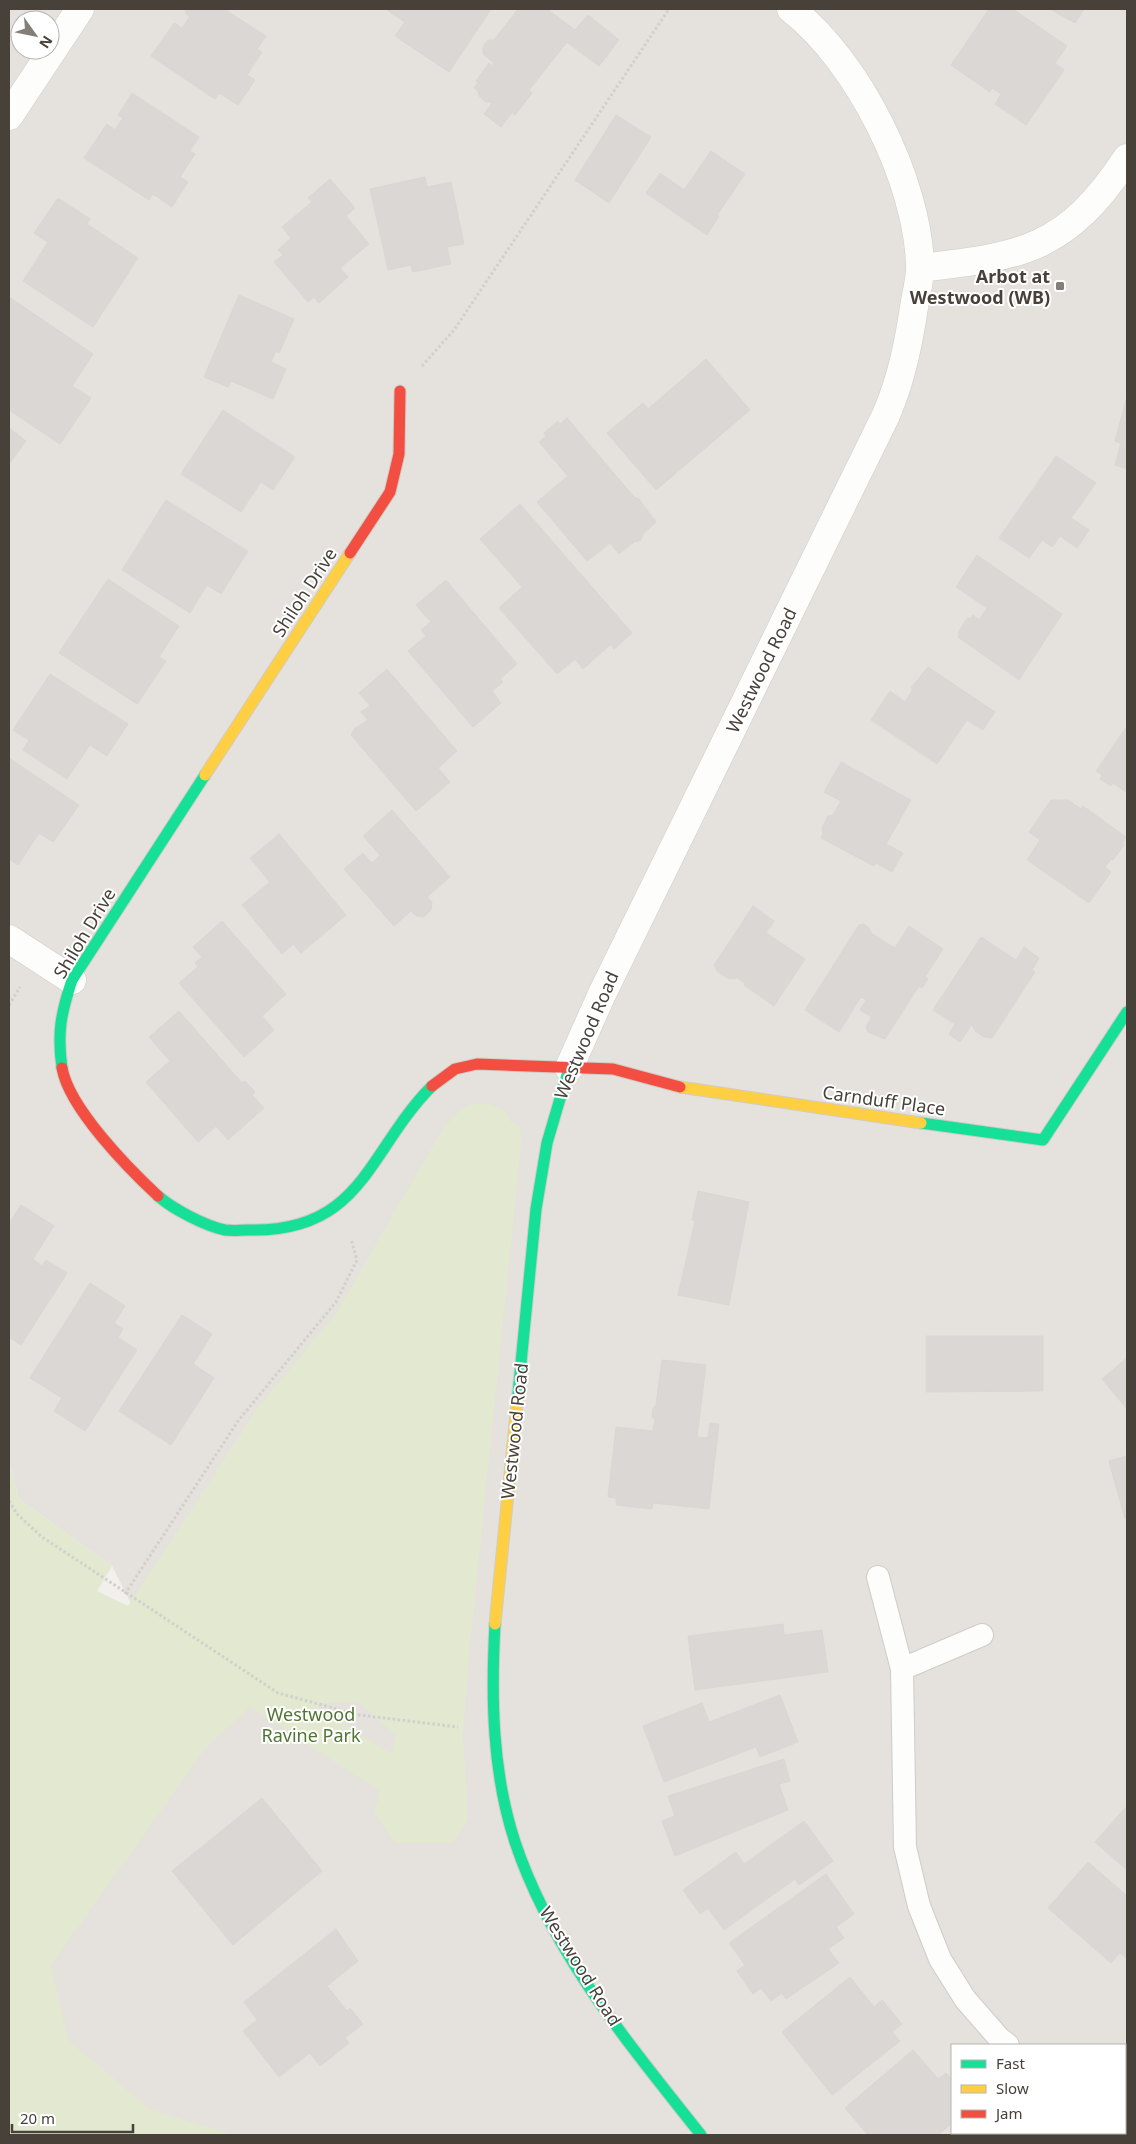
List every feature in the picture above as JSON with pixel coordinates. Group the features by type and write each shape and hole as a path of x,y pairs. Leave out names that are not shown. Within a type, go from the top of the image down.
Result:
{"street":[{"path":"9,116 80,9"},
{"name":"Westwood Road","path":"701,2135 616,2024 549,1920 522,1858 503,1796 494,1731 492,1676 495,1621 536,1209 546,1143 569,1068 602,994 886,415 905,364 920,268 905,186 870,103 836,56 791,9"},
{"path":"920,268 980,262 1028,250 1053,238 1077,220 1095,203 1127,158"},
{"name":"Shiloh Drive","path":"400,391 401,443 398,468 390,492 72,980 63,1006 58,1041 64,1078 86,1115 134,1174 173,1209 225,1230 272,1231 303,1222 332,1210 353,1191 372,1169 417,1101 433,1084 455,1069 477,1064 569,1068"},
{"path":"9,939 72,980"},
{"name":"Carnduff Place","path":"569,1068 613,1068 667,1084 711,1093 1043,1140 1127,1012"}],"lane":[{"path":"878,1577 902,1669 905,1847 919,1906 940,1959 965,1999 999,2038 1007,2044"},
{"path":"902,1669 982,1635"}],"path":[{"path":"400,391 454,330 669,9"},
{"path":"9,1005 22,984"},
{"path":"126,1594 238,1421 336,1302 358,1260 350,1234"},
{"path":"9,1501 17,1514 42,1537 278,1693 359,1715 494,1731"}],"shaded area":[{"path":"9,9 1127,9 1127,2135 124,2135 39,2036 9,1922 178,1696 112,1566 19,1499 9,1461"}],"green space":[{"name":"Westwood Ravine Park","path":"476,1103 489,1104 506,1111 510,1121 520,1126 521,1144 470,1645 463,1735 468,1820 452,1843 396,1843 374,1813 380,1791 250,1707 207,1746 51,1965 68,2040 151,2110 234,2135 9,2135 9,1461 19,1499 112,1566 97,1591 128,1606 259,1406 335,1315 444,1127 462,1108","holes":["358,1702 396,1735 391,1754 313,1704"]},
{"path":"951,2130 951,2134 1060,2134 1060,2135 946,2135"}],"building":[{"path":"187,9 224,9 266,36 257,49 262,52 247,75 255,80 238,105 219,93 215,99 151,56 174,23 182,28 190,17 185,13"},
{"path":"390,9 491,9 449,72 395,36 405,22 388,11"},
{"path":"518,9 547,9 575,30 588,15 619,40 599,66 567,42 529,90 532,93 515,115 512,113 501,127 484,114 493,102 486,102 474,88 478,83 476,81 489,63 492,66 494,63 483,54 483,46 488,40 494,40"},
{"path":"989,9 1013,9 1067,46 1055,63 1064,70 1026,125 995,104 1001,94 992,88 990,92 951,65"},
{"path":"1050,9 1084,9 1075,23"},
{"path":"132,93 199,137 190,151 195,154 180,177 188,182 172,207 153,194 149,200 84,158 107,124 115,130 123,118 118,115"},
{"path":"616,115 651,137 609,203 575,180"},
{"path":"711,151 745,174 717,215 719,216 707,235 646,193 660,173 684,190"},
{"path":"425,177 427,187 451,182 464,244 447,247 451,264 413,272 411,265 388,270 370,189"},
{"path":"330,179 355,208 346,216 369,244 340,268 348,277 319,303 314,297 308,302 274,262 283,255 278,250 291,238 282,227 312,202 308,198"},
{"path":"58,198 90,219 87,224 138,258 93,327 23,281 48,242 34,233"},
{"path":"239,295 294,319 279,353 276,351 271,362 286,369 273,399 231,381 228,387 204,377"},
{"path":"9,297 93,354 72,386 91,398 60,444 9,410"},
{"path":"706,359 750,410 656,490 607,433 643,403 648,409"},
{"path":"1127,396 1127,469 1115,465 1121,443 1115,441"},
{"path":"223,410 295,457 273,490 261,482 241,512 181,474"},
{"path":"567,418 634,497 639,499 656,522 643,534 641,540 634,542 619,554 610,543 587,561 537,502 568,476 539,442 546,436 544,433 558,421 560,424"},
{"path":"9,428 26,441 9,464"},
{"path":"1056,456 1096,483 1071,518 1089,530 1077,548 1060,536 1052,547 1042,540 1029,558 999,538"},
{"path":"166,500 248,551 221,594 207,585 190,613 122,570"},
{"path":"520,504 632,633 614,649 611,644 583,669 575,659 557,674 499,608 522,587 480,539"},
{"path":"977,555 1062,614 1019,680 958,637 960,634 958,633 968,617 970,619 973,615 979,620 987,608 956,587"},
{"path":"108,579 179,626 159,657 166,661 137,704 59,653"},
{"path":"446,580 517,664 500,679 503,682 492,691 501,703 473,727 408,651 426,636 421,630 431,622 416,605"},
{"path":"928,667 995,712 983,730 967,720 937,764 871,720 890,691 905,702 913,689 911,688"},
{"path":"387,669 457,751 438,768 450,782 416,811 351,735 354,729 368,720 361,712 370,706 359,693"},
{"path":"50,674 128,724 107,756 90,745 67,779 23,750 29,740 13,730"},
{"path":"1127,726 1127,793 1113,783 1111,786 1100,779 1102,775 1096,771"},
{"path":"9,758 79,805 53,842 39,833 18,865 9,859"},
{"path":"841,762 911,800 886,844 903,853 892,872 876,863 874,866 821,838 822,828 828,816 833,815 841,801 824,792"},
{"path":"1051,800 1068,800 1081,809 1083,806 1126,837 1122,844 1124,845 1105,867 1111,872 1089,903 1027,860 1040,840 1029,832"},
{"path":"392,810 450,877 427,897 432,902 431,910 424,917 416,916 411,911 394,926 344,869 363,853 372,863 380,855 363,836"},
{"path":"279,834 346,915 301,953 293,944 282,954 242,905 270,882 250,858"},
{"path":"753,906 774,921 766,933 805,959 774,1006 744,985 745,983 736,977 735,979 727,978 718,972 714,965"},
{"path":"222,921 286,994 262,1016 274,1030 244,1057 179,983 198,967 195,963 202,957 193,947"},
{"path":"864,924 871,933 895,948 909,926 943,949 925,977 928,979 922,988 919,986 885,1039 868,1032 866,1027 872,1017 860,1010 866,1000 861,997 839,1032 805,1010 859,925"},
{"path":"981,937 1016,960 1024,947 1039,958 1032,970 1035,972 992,1038 984,1037 975,1031 972,1024 960,1042 949,1034 955,1024 933,1010"},
{"path":"179,1011 242,1083 245,1081 255,1092 252,1095 264,1108 228,1140 216,1126 198,1142 146,1082 170,1061 149,1037"},
{"path":"698,1191 749,1202 729,1305 678,1295 695,1221 692,1220"},
{"path":"21,1205 54,1226 33,1259 42,1266 46,1260 67,1273 21,1345 9,1337 9,1224"},
{"path":"90,1283 125,1306 114,1323 123,1329 118,1337 137,1350 85,1431 54,1411 62,1398 30,1378"},
{"path":"182,1315 212,1334 193,1364 214,1378 171,1445 119,1411"},
{"path":"926,1336 1043,1336 1043,1391 926,1392"},
{"path":"1127,1358 1127,1409 1102,1379"},
{"path":"662,1360 706,1365 697,1437 708,1438 710,1423 719,1424 709,1509 653,1503 652,1509 616,1505 616,1498 608,1497 616,1427 653,1431 655,1420 652,1417 653,1408 656,1405"},
{"path":"1127,1456 1127,1518 1125,1519 1109,1461"},
{"path":"783,1624 784,1635 822,1630 828,1672 695,1690 688,1636"},
{"path":"780,1695 798,1742 760,1757 756,1747 664,1782 643,1726 702,1703 709,1722"},
{"path":"784,1759 790,1781 779,1784 788,1810 675,1856 662,1821 675,1816 668,1796"},
{"path":"262,1798 322,1871 233,1945 172,1871"},
{"path":"1127,1806 1127,1870 1095,1842"},
{"path":"804,1821 833,1861 799,1885 795,1879 724,1930 708,1908 700,1914 683,1890 736,1852 744,1864"},
{"path":"1088,1862 1127,1896 1127,1959 1120,1953 1111,1963 1048,1908"},
{"path":"826,1874 854,1914 836,1927 844,1938 828,1949 839,1963 786,1999 782,1993 771,2001 761,1988 753,1994 737,1971 745,1965 729,1943"},
{"path":"336,1929 358,1961 327,1986 347,2011 350,2008 363,2024 345,2038 349,2043 320,2066 310,2053 279,2077 243,2031 257,2020 244,2002"},
{"path":"850,1977 874,2007 882,2000 902,2024 892,2032 900,2041 832,2095 782,2032"},
{"path":"913,2050 938,2079 946,2073 951,2079 951,2124 938,2135 868,2135 845,2108"}],"traffic: fast":[{"path":"62,1068 61,1023 72,980 205,775"},
{"path":"921,1123 1043,1140 1127,1012"},
{"path":"517,1404 536,1209 547,1143 569,1068"},
{"path":"158,1196 190,1216 208,1225 225,1230 286,1227 316,1218 340,1203 359,1183 410,1111 432,1086"},
{"path":"495,1624 493,1679 498,1762 507,1816 531,1883 571,1960 595,1996 647,2067 701,2135"}],"traffic: slow":[{"path":"205,775 350,553"},
{"path":"680,1087 921,1123"},
{"path":"495,1624 517,1404"}],"traffic: jam":[{"path":"350,553 390,492 399,454 400,391"},
{"path":"432,1086 455,1069 477,1064 613,1069 680,1087"},
{"path":"62,1068 67,1084 88,1119 116,1154 158,1196"}],"place":[{"name":"Arbot at Westwood (WB)","path":"1060,286"}]}
